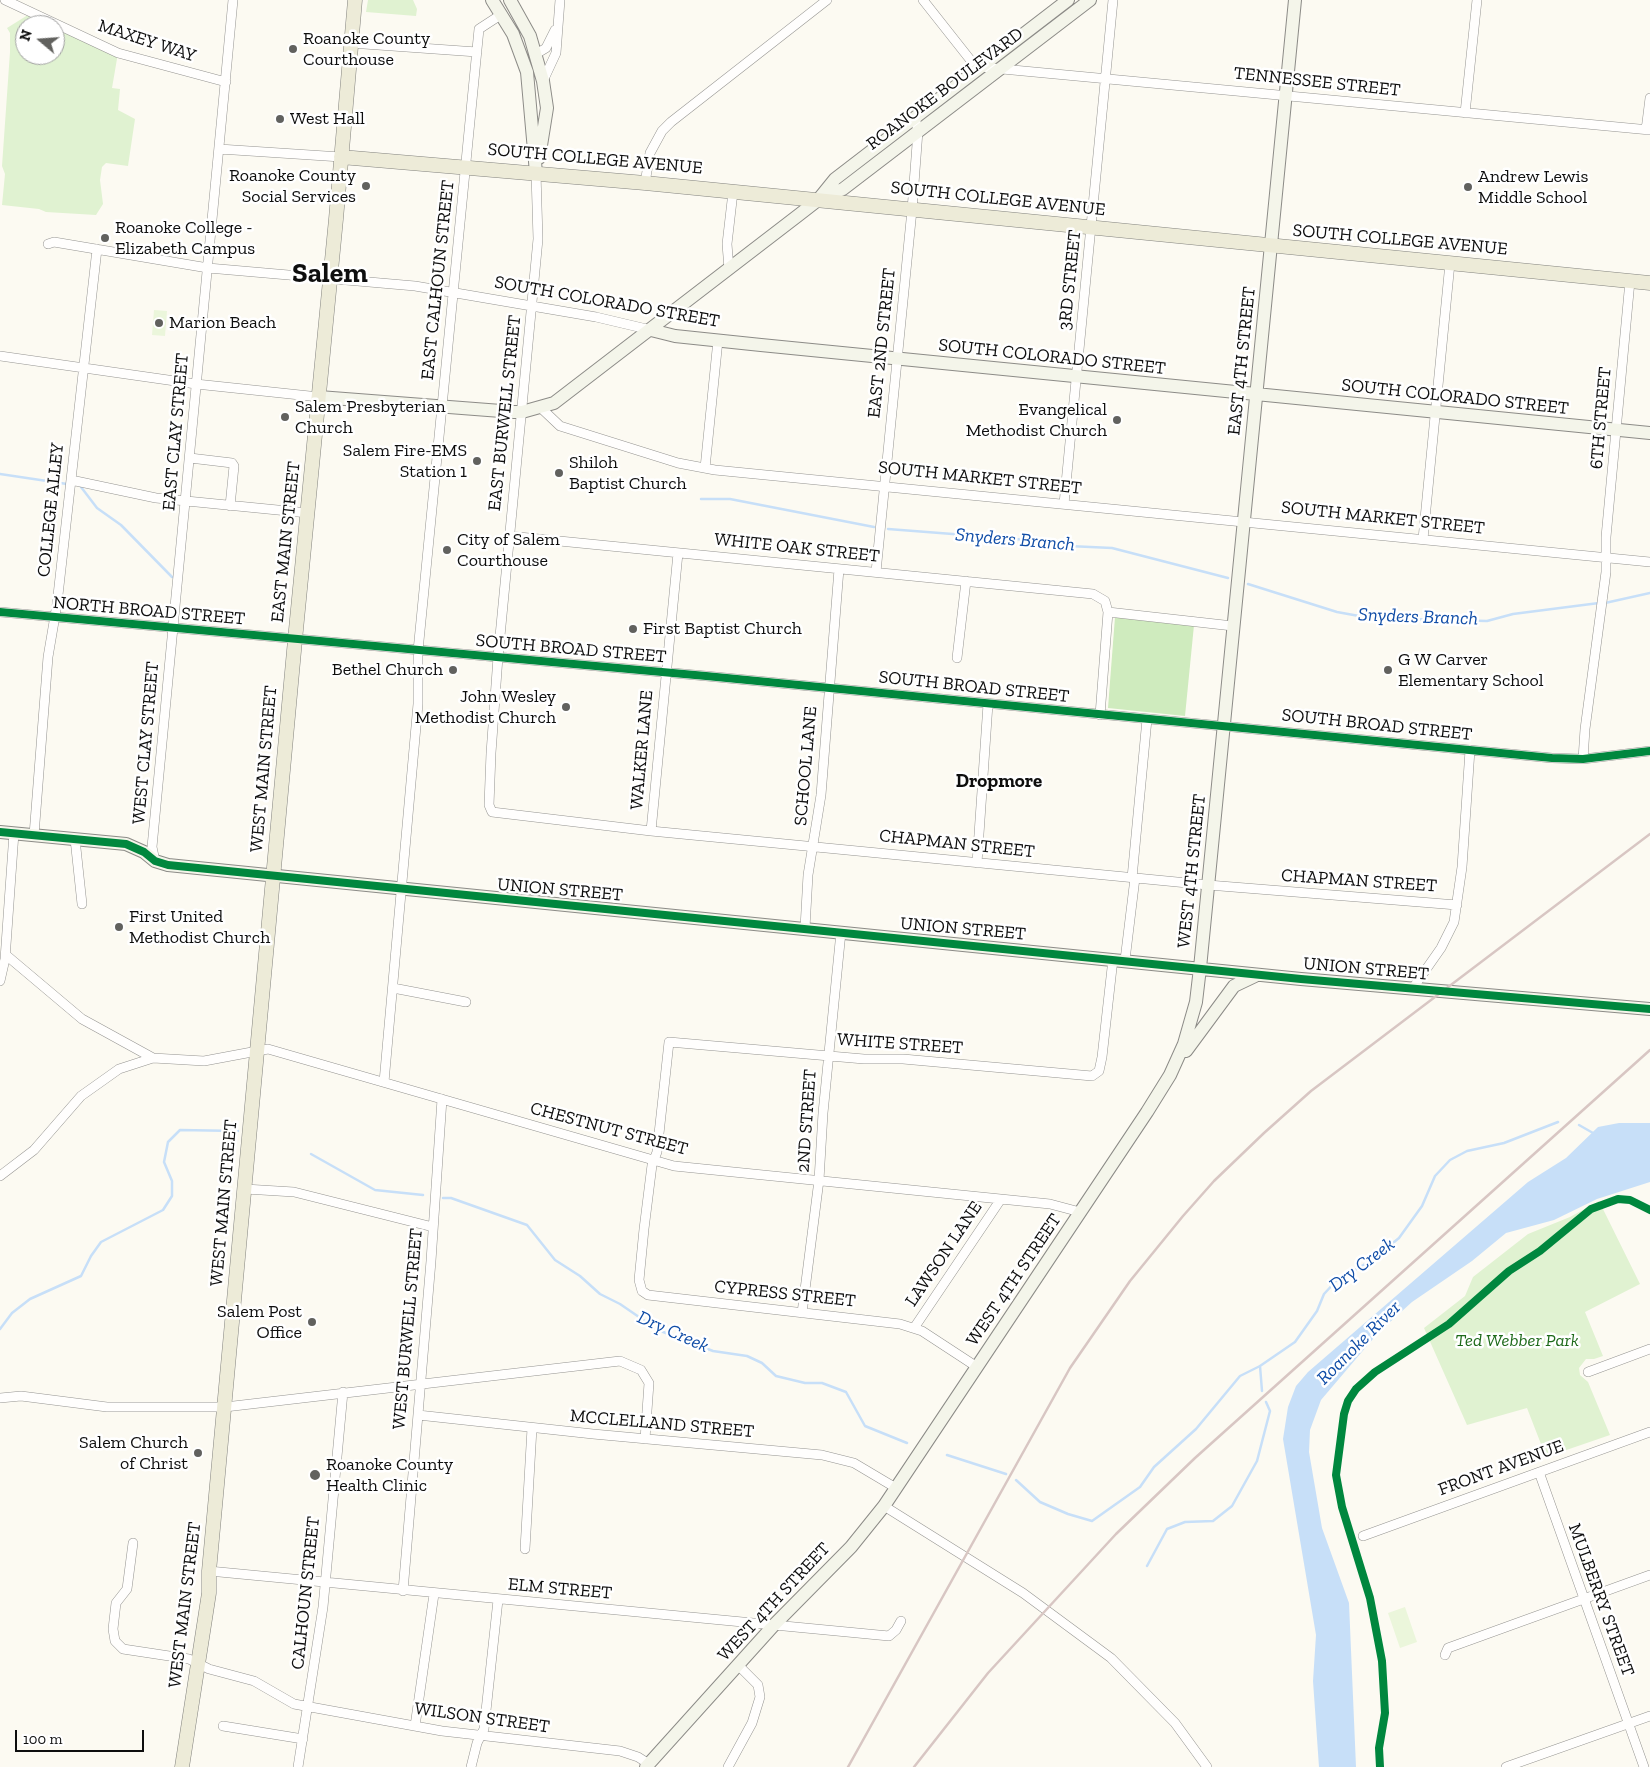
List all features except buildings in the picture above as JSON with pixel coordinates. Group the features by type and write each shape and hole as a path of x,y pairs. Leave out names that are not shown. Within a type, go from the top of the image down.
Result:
{"main road":[{"name":"EAST MAIN STREET","path":"295,640 331,278 354,0"},
{"name":"SOUTH COLLEGE AVENUE","path":"341,157 466,166 645,183 1650,282"},
{"name":"WEST MAIN STREET","path":"182,1767 200,1665 209,1593 295,640"}],"street":[{"name":"MAXEY WAY","path":"5,0 118,53 226,82"},
{"name":"EAST CLAY STREET","path":"173,628 233,0"},
{"path":"492,0 502,14 515,40 527,72 536,173"},
{"path":"510,0 527,29 543,81 547,108 536,173"},
{"path":"543,81 556,53 560,0"},
{"path":"645,183 648,160 655,142 671,122 827,0"},
{"path":"923,0 972,62 981,67"},
{"name":"ROANOKE BOULEVARD","path":"818,200 834,179 1068,0"},
{"name":"ROANOKE BOULEVARD","path":"541,408 554,403 573,390 818,200 843,189 1090,0"},
{"name":"3RD STREET","path":"1064,504 1113,0"},
{"name":"EAST 4TH STREET","path":"1223,726 1295,0"},
{"path":"1465,113 1477,0"},
{"name":"EAST CALHOUN STREET","path":"384,1082 418,704 418,651 477,52 481,26 502,14"},
{"path":"536,54 550,42 557,20"},
{"path":"350,43 477,52"},
{"name":"TENNESSEE STREET","path":"981,67 1648,130"},
{"path":"1648,130 1650,98"},
{"name":"EAST 2ND STREET","path":"876,572 912,210 918,131 915,117"},
{"path":"219,149 341,157"},
{"name":"EAST BURWELL STREET","path":"498,657 533,306 538,238 536,173"},
{"path":"729,269 727,244 733,192"},
{"name":"SOUTH COLORADO STREET","path":"48,244 54,242 208,268 415,286 605,318 676,336 1650,433"},
{"name":"COLLEGE ALLEY","path":"34,835 48,656 55,617 97,249"},
{"path":"1423,539 1450,263"},
{"name":"6TH STREET","path":"1583,759 1585,729 1607,558 1606,537 1630,280"},
{"path":"705,468 718,340"},
{"path":"0,356 196,384 319,397 522,412 541,408"},
{"name":"SOUTH MARKET STREET","path":"541,408 560,426 678,463 705,468 1650,562"},
{"path":"190,458 232,463 234,466 230,506"},
{"path":"71,480 186,502 308,513"},
{"name":"WHITE OAK STREET","path":"509,536 1082,592 1102,599 1108,612"},
{"name":"WALKER LANE","path":"651,831 678,553"},
{"name":"SCHOOL LANE","path":"805,928 808,875 821,795 840,569"},
{"path":"958,658 966,581"},
{"name":"NORTH BROAD STREET","path":"0,612 295,640"},
{"path":"1100,715 1108,612 1234,626"},
{"name":"WEST CLAY STREET","path":"155,861 152,847 173,628"},
{"name":"SOUTH BROAD STREET","path":"295,640 666,672 1470,750 1583,759 1650,751"},
{"name":"CHAPMAN STREET","path":"498,657 489,805 492,812 496,814 1134,878 1458,905"},
{"path":"977,862 988,704"},
{"name":"WHITE STREET","path":"653,1162 658,1142 669,1042 864,1059 904,1058 1089,1077 1099,1071 1134,878 1146,719"},
{"name":"WEST 4TH STREET","path":"647,1766 774,1625 851,1546 884,1506 1147,1112 1179,1058 1191,1023 1200,968 1223,726"},
{"path":"1413,988 1449,934 1458,905 1470,750"},
{"path":"0,832 126,844 144,852 155,861"},
{"path":"0,981 6,955 14,833"},
{"path":"75,839 82,904"},
{"name":"UNION STREET","path":"155,861 273,876 1260,974 1650,1009"},
{"name":"2ND STREET","path":"802,1313 818,1180 841,932"},
{"path":"6,955 82,1019 153,1058"},
{"path":"1179,1058 1234,986 1260,974"},
{"path":"393,988 466,1002"},
{"name":"CHESTNUT STREET","path":"257,1050 268,1049 653,1162 674,1166 1050,1204 1080,1212"},
{"path":"0,1176 34,1150 69,1108 94,1085 119,1069 153,1058 204,1061 228,1059 257,1050"},
{"name":"WEST BURWELL STREET","path":"403,1591 442,1100"},
{"name":"CYPRESS STREET","path":"653,1162 639,1280 645,1294 888,1322 914,1328 948,1346 977,1367"},
{"path":"244,1189 294,1192 433,1227"},
{"name":"LAWSON LANE","path":"914,1328 1001,1199"},
{"path":"1588,1372 1650,1350"},
{"path":"0,1398 20,1396 107,1407 225,1407 612,1361 636,1366 646,1376 649,1383 645,1439"},
{"name":"CALHOUN STREET","path":"298,1767 325,1584 343,1392"},
{"name":"MCCLELLAND STREET","path":"418,1415 645,1439 822,1454 854,1463 896,1488"},
{"path":"525,1549 532,1428"},
{"name":"FRONT AVENUE","path":"1363,1536 1650,1432"},
{"name":"MULBERRY STREET","path":"1538,1472 1644,1767"},
{"path":"884,1506 1023,1593 1110,1658 1175,1723 1208,1767"},
{"name":"WILSON STREET","path":"133,1542 128,1590 116,1603 113,1629 115,1641 124,1649 189,1659 200,1665 254,1681 285,1700 308,1706 481,1736 620,1751 638,1757 647,1766"},
{"name":"ELM STREET","path":"210,1571 325,1584 888,1636 896,1630 901,1621"},
{"path":"1445,1655 1448,1648 1650,1575"},
{"path":"416,1726 434,1594"},
{"path":"471,1767 484,1729 498,1600"},
{"path":"728,1767 752,1723 760,1697 758,1685 738,1665"},
{"path":"1506,1767 1650,1716"},
{"path":"223,1726 303,1739"}],"green space":[{"path":"368,0 413,0 417,9 416,16 366,12"},
{"path":"15,23 15,65 65,65 65,29 118,53 112,88 120,89 118,110 135,119 128,166 106,163 102,167 100,180 103,204 96,215 46,212 39,209 2,205 5,174 2,166 10,33 7,28"},
{"name":"Marion Beach","path":"154,310 167,311 165,336 152,335"},
{"path":"1115,617 1194,625 1185,716 1108,708"},
{"name":"Ted Webber Park","path":"1599,1201 1640,1284 1585,1312 1603,1356 1586,1359 1579,1368 1580,1375 1588,1382 1610,1435 1546,1457 1527,1408 1467,1425 1424,1328 1465,1296 1473,1277 1528,1234 1570,1217"},
{"path":"1405,1607 1417,1642 1400,1648 1388,1613"}],"water":[{"name":"Roanoke River","path":"1619,1123 1650,1123 1650,1182 1597,1199 1554,1220 1506,1233 1472,1261 1412,1302 1378,1333 1321,1400 1310,1430 1309,1452 1322,1528 1349,1603 1356,1767 1319,1767 1313,1681 1316,1635 1283,1439 1288,1407 1296,1386 1308,1372 1528,1182 1566,1158 1598,1127"}],"waterway":[{"path":"0,474 67,484"},
{"path":"81,487 97,508 121,525 172,577"},
{"name":"Snyders Branch","path":"701,499 730,499 874,527"},
{"name":"Snyders Branch","path":"888,529 1017,539 1047,545 1112,548 1228,578"},
{"name":"Snyders Branch","path":"1248,584 1337,612 1370,618 1487,621 1513,614 1599,603"},
{"name":"Snyders Branch","path":"1605,603 1650,593"},
{"name":"Dry Creek","path":"1016,1480 1040,1502 1068,1514 1092,1521 1140,1487 1154,1467 1196,1429 1240,1376 1260,1366 1295,1342 1317,1311 1324,1294 1336,1281 1372,1260 1399,1238 1422,1206 1435,1176 1450,1160 1467,1151 1504,1143 1558,1122"},
{"name":"Dry Creek","path":"1579,1125 1593,1133"},
{"name":"Dry Creek","path":"0,1329 12,1313 30,1299 81,1276 91,1256 101,1242 163,1210 172,1196 172,1181 164,1162 168,1142 180,1130 238,1131"},
{"name":"Dry Creek","path":"311,1154 375,1190 423,1195"},
{"name":"Dry Creek","path":"443,1198 451,1198 527,1225 555,1260 580,1276 600,1294 620,1304 658,1330 713,1351 747,1356 762,1363 776,1376 805,1383 822,1383 846,1392 865,1426 907,1443"},
{"path":"1260,1366 1262,1391"},
{"path":"1147,1566 1167,1529 1185,1522 1213,1521 1232,1506 1257,1461 1270,1411 1266,1402"},
{"name":"Dry Creek","path":"947,1455 1006,1474"}],"railway":[{"path":"848,1767 1070,1368 1130,1281 1183,1216 1214,1181 1311,1091 1650,834"},
{"path":"914,1767 988,1673 1116,1534 1195,1458 1650,1050"}],"cycle path":[{"path":"0,612 706,676 1552,758 1583,759 1650,751"},
{"path":"0,832 126,844 144,852 155,861 168,865 1301,979 1650,1009"},
{"path":"1380,1767 1379,1748 1385,1713 1382,1661 1370,1598 1342,1507 1336,1475 1344,1414 1348,1401 1356,1389 1375,1372 1449,1324 1509,1271 1540,1251 1591,1209 1618,1199 1630,1200 1650,1210"}],"place":[{"name":"Roanoke County Courthouse","path":"293,49"},
{"name":"West Hall","path":"280,119"},
{"name":"Roanoke County Social Services","path":"366,186"},
{"name":"Andrew Lewis Middle School","path":"1468,187"},
{"name":"Roanoke College - Elizabeth Campus","path":"105,238"},
{"name":"Marion Beach","path":"159,323"},
{"name":"Salem Presbyterian Church","path":"285,417"},
{"name":"Evangelical Methodist Church","path":"1117,420"},
{"name":"Salem Fire-EMS Station 1","path":"477,461"},
{"name":"Shiloh Baptist Church","path":"559,473"},
{"name":"City of Salem Courthouse","path":"447,550"},
{"name":"First Baptist Church","path":"633,629"},
{"name":"Bethel Church","path":"453,670"},
{"name":"G W Carver Elementary School","path":"1388,670"},
{"name":"John Wesley Methodist Church","path":"566,707"},
{"name":"First United Methodist Church","path":"119,927"},
{"name":"Salem Post Office","path":"312,1322"},
{"name":"Salem Church of Christ","path":"198,1453"},
{"name":"Roanoke County Health Clinic","path":"315,1475"}],"district":[{"name":"Salem","path":"330,274"},
{"name":"Dropmore","path":"999,782"}]}
